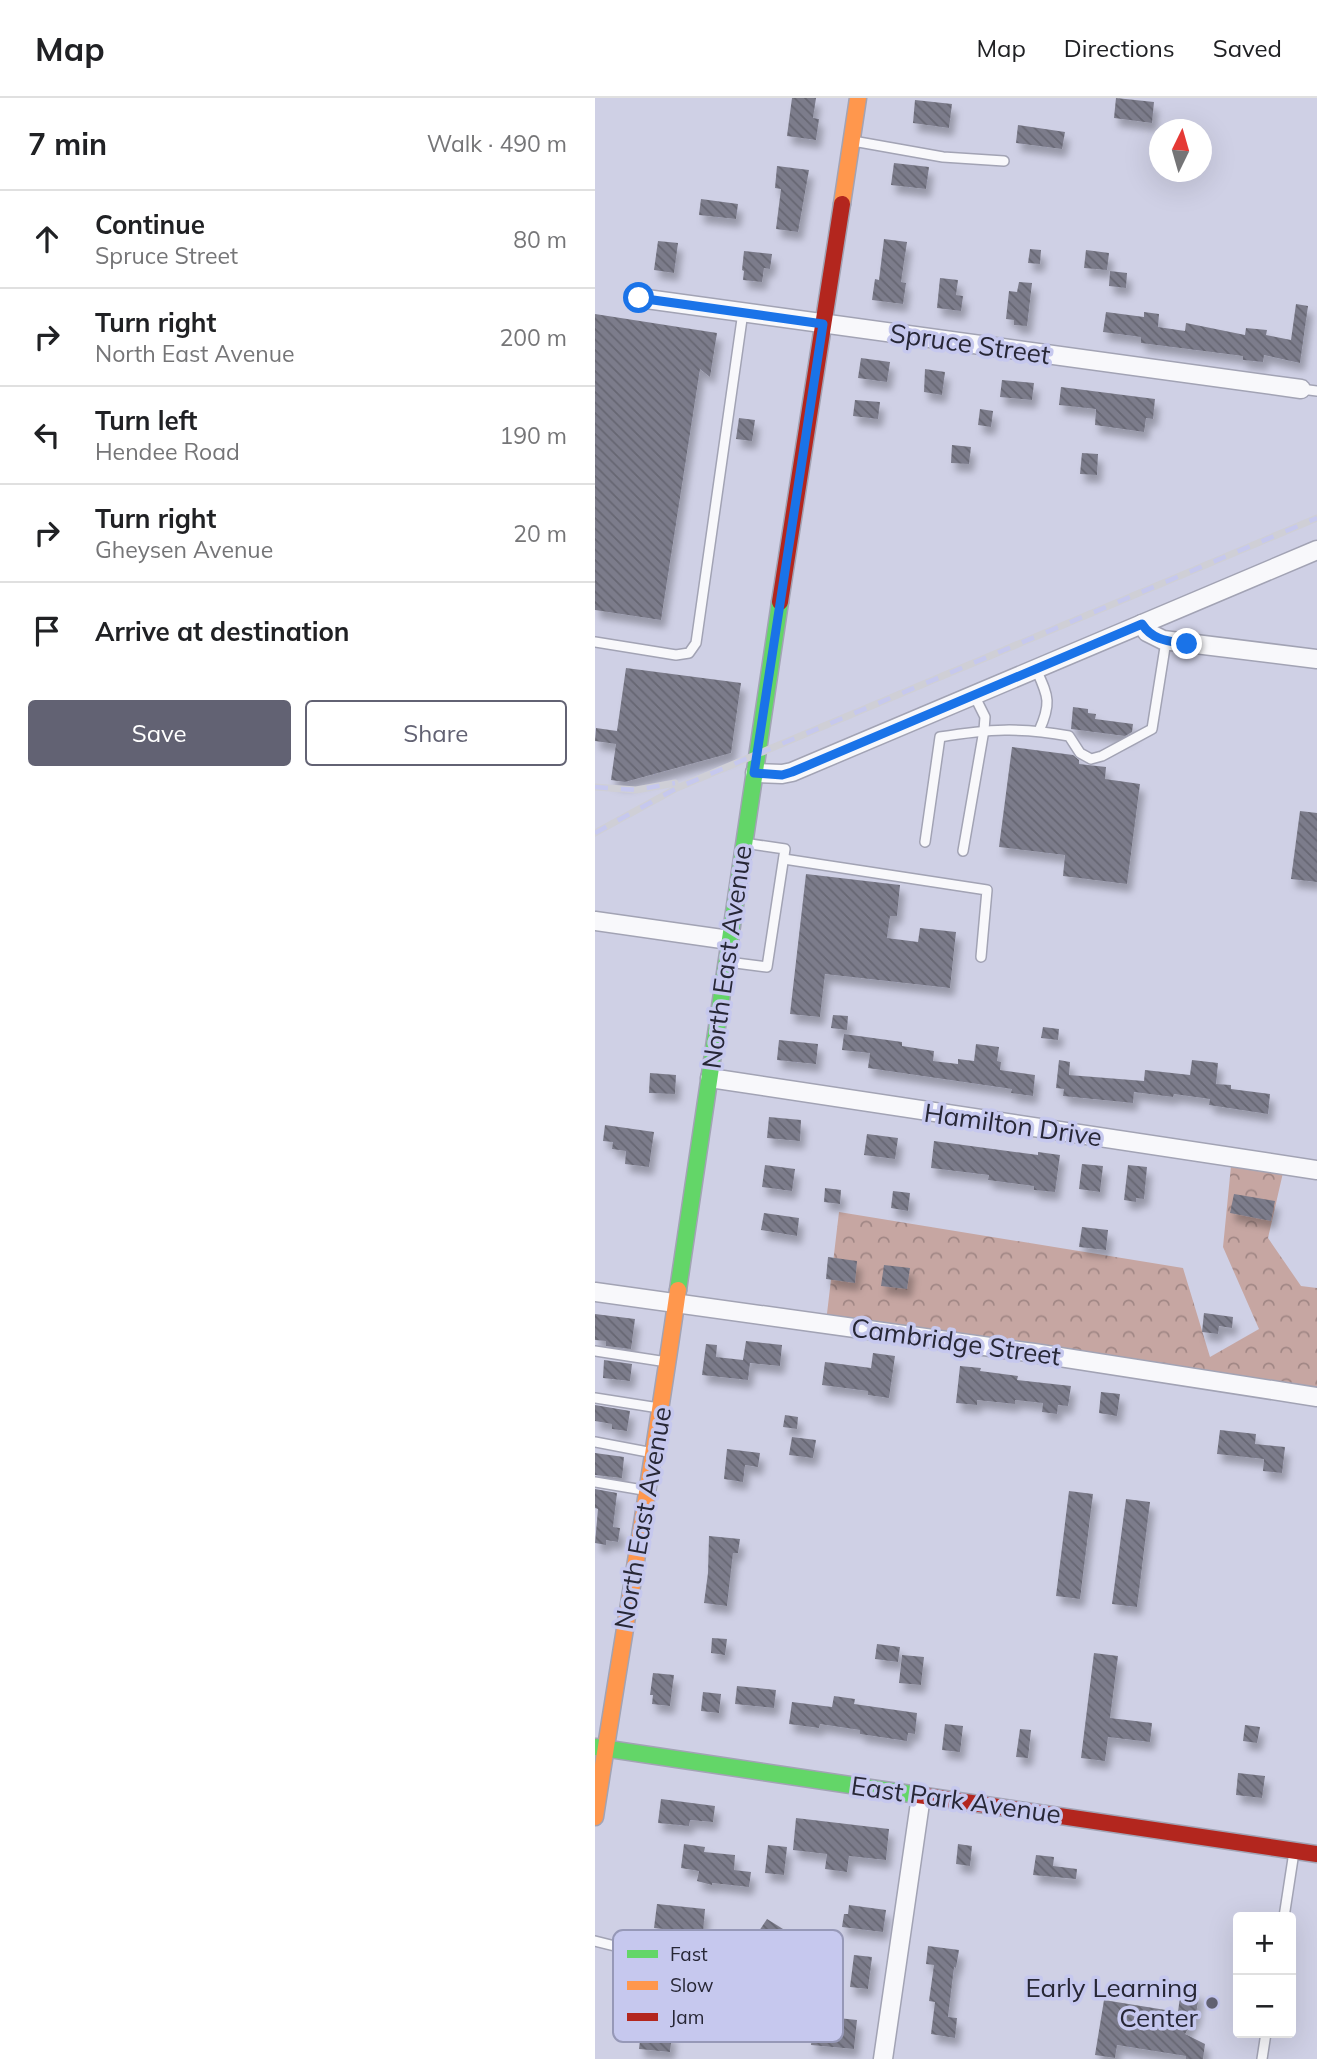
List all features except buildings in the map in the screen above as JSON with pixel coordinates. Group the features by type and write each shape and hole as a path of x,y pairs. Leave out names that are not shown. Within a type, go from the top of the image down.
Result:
{"street":[{"name":"North East Avenue","path":"595,1816 600,1748 655,1453 754,773 858,98"},
{"name":"Spruce Street","path":"639,298 1309,390"},
{"path":"754,773 782,775 792,772 1317,550"},
{"path":"1142,624 1153,636 1166,641 1317,659"},
{"path":"595,921 729,940"},
{"name":"Hamilton Drive","path":"710,1079 1317,1170"},
{"name":"Cambridge Street","path":"595,1292 1034,1353 1317,1397"},
{"name":"East Park Avenue","path":"600,1748 1317,1854"},
{"path":"883,2059 921,1796"}],"lane":[{"path":"851,141 943,157 1003,161"},
{"path":"595,642 676,655 689,653 696,643 743,312"},
{"path":"925,842 940,737 984,730 1039,731 1069,736 1080,753 1091,759 1102,756 1152,729 1166,641"},
{"path":"1036,669 1049,699 1048,713 1039,731"},
{"path":"963,851 985,717 974,695"},
{"path":"726,962 767,967 784,859 785,849 744,843"},
{"path":"784,859 987,890 981,957"},
{"path":"595,1350 669,1363"},
{"path":"595,1398 662,1408"},
{"path":"595,1442 655,1453"},
{"path":"595,1482 649,1491"},
{"path":"1285,1912 1294,1850"},
{"path":"595,1941 613,1946"},
{"path":"1262,2059 1265,2038"}],"green space":[{"path":"1232,1156 1285,1164 1268,1238 1301,1286 1317,1288 1317,1395 826,1322 839,1212 1183,1268 1210,1357 1259,1329 1223,1247"}],"railway":[{"path":"595,833 677,788 1317,518"},
{"path":"595,787 636,790 675,783"}],"traffic: fast":[{"path":"678,1290 780,602"},
{"path":"595,1747 918,1795"}],"traffic: slow":[{"path":"842,204 858,98"},
{"path":"595,1817 678,1290"}],"traffic: jam":[{"path":"780,602 842,204"},
{"path":"918,1795 1317,1854"}],"place":[{"name":"Early Learning Center","path":"1212,2003"}],"route":[{"path":"639,298 823,324 754,773 782,775 792,772 1142,624 1153,636 1187,644"}]}
